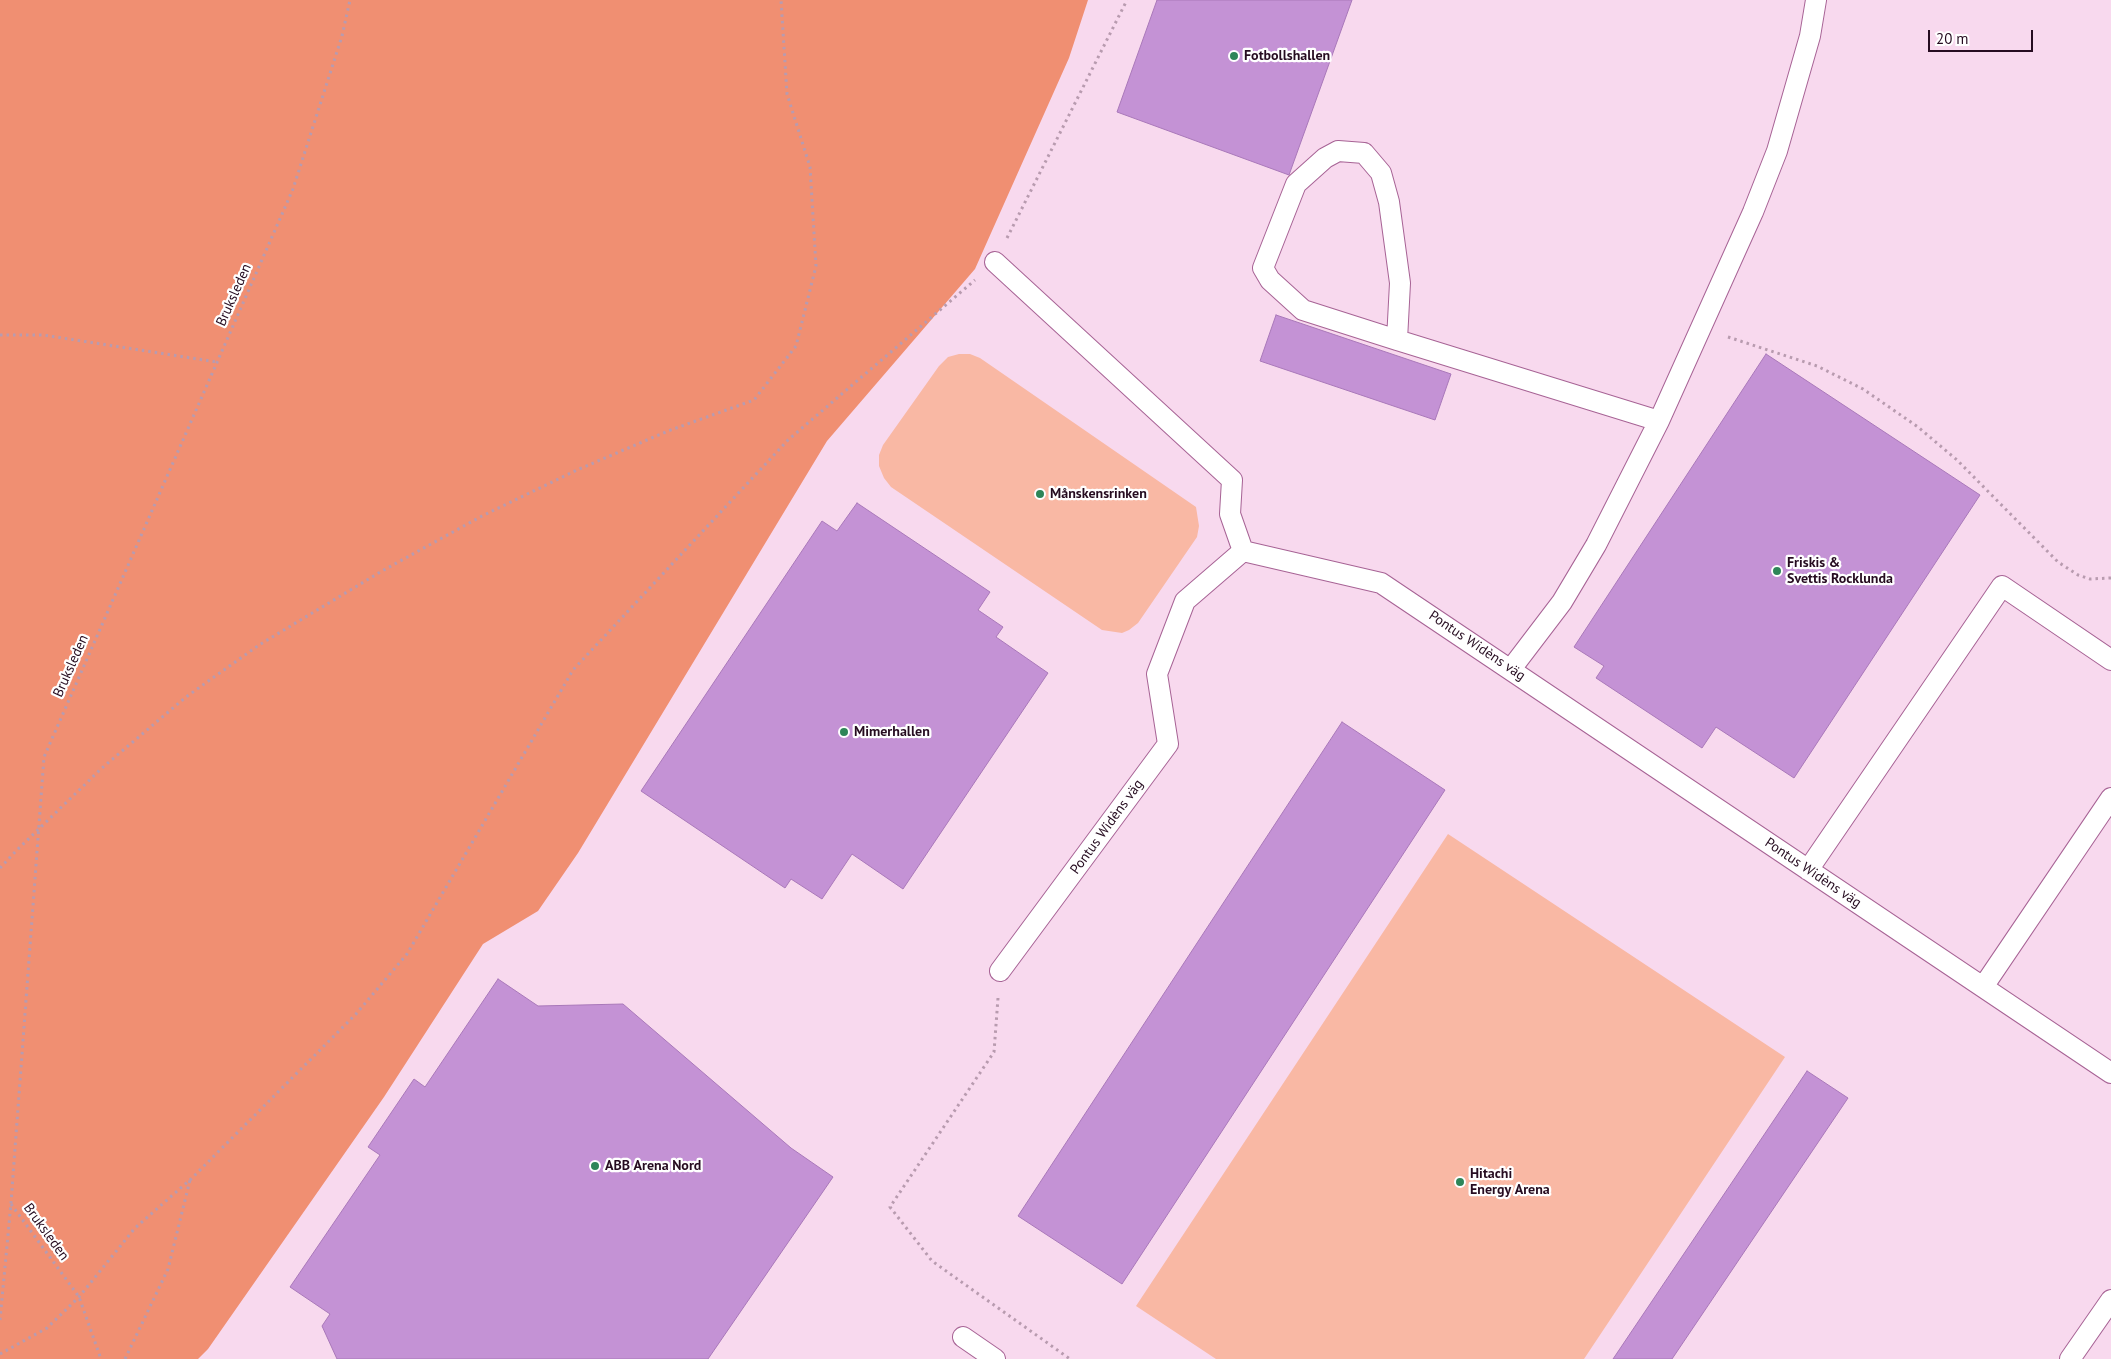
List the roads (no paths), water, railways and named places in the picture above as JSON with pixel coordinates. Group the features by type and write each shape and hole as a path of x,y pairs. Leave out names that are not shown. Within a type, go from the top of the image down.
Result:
{"lane":[{"path":"1511,669 1562,602 1596,545 1660,421 1753,212 1777,151 1810,36 1816,0"},
{"path":"1397,340 1400,283 1389,202 1381,173 1364,153 1338,151 1325,158 1296,184 1263,268 1270,280 1302,310 1397,340 1660,421"},
{"path":"995,262 1232,480 1230,514 1243,551"},
{"name":"Pontus Widèns väg","path":"1000,971 1168,744 1157,674 1185,601 1243,551 1382,582 2111,1073"},
{"path":"1808,870 2002,586 2111,660"},
{"path":"1983,987 2111,798"},
{"path":"2070,1359 2111,1300"},
{"path":"963,1337 995,1359"}],"place":[{"name":"Fotbollshallen","path":"1234,56"},
{"name":"Månskensrinken","path":"1040,494"},
{"name":"Friskis & Svettis Rocklunda","path":"1777,571"},
{"name":"Mimerhallen","path":"844,732"},
{"name":"ABB Arena Nord","path":"595,1166"},
{"name":"Hitachi Energy Arena","path":"1460,1182"}]}
